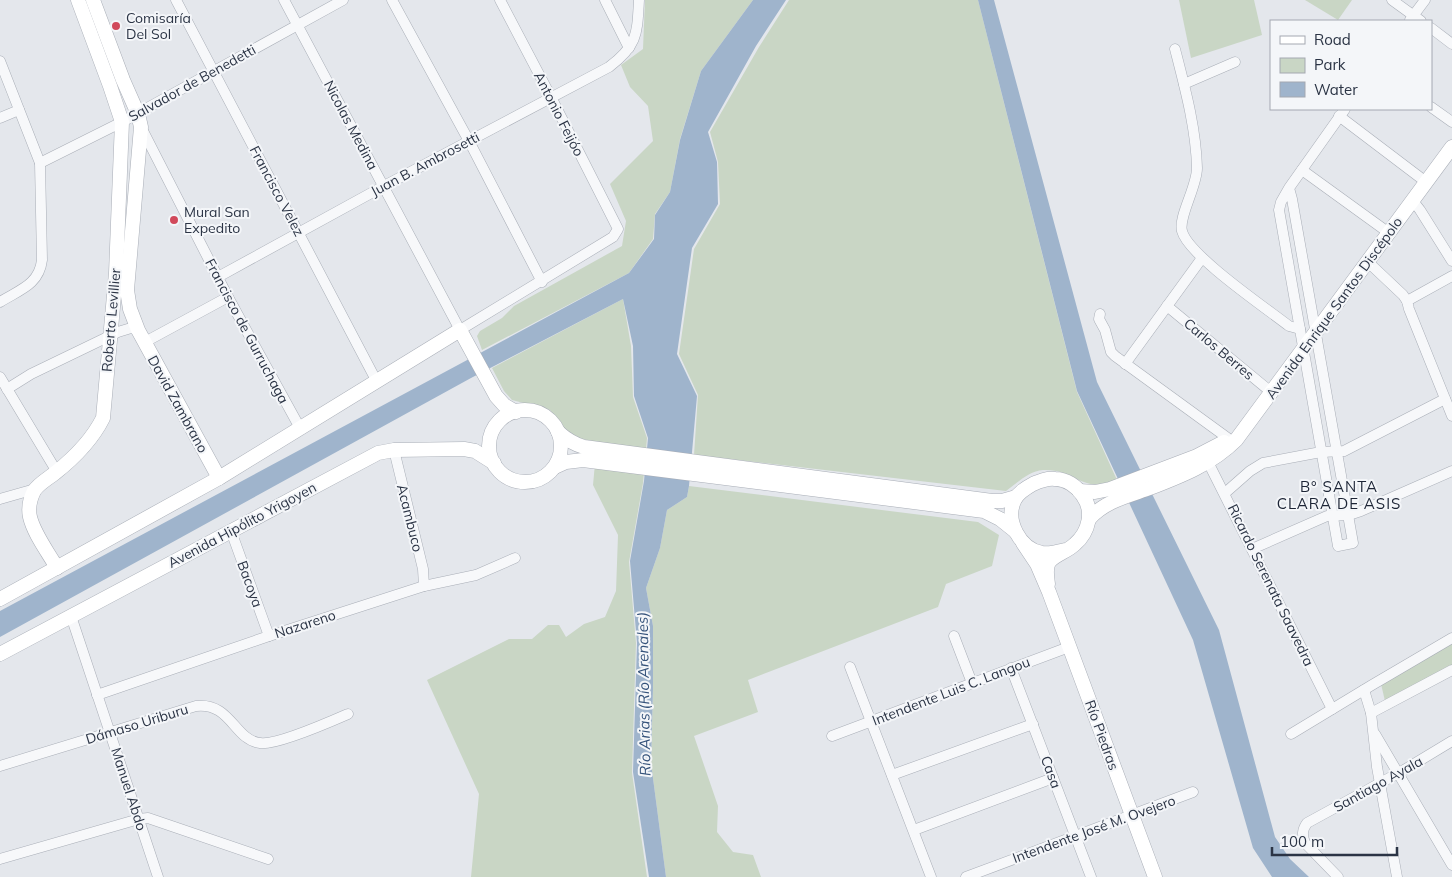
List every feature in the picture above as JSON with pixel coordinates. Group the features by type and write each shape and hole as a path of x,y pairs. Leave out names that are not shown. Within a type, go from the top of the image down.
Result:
{"main road":[{"path":"78,0 122,122"},
{"path":"93,0 139,120"},
{"name":"Roberto Levillier","path":"127,299 139,120"},
{"name":"Roberto Levillier","path":"35,489 86,445 103,418 116,273 122,122"},
{"name":"Avenida Enrique Santos Discépolo","path":"1158,478 1208,462 1236,440 1452,147"},
{"name":"David Zambrano","path":"127,299 138,330 219,478"},
{"path":"0,599 219,478 460,330 494,391 504,405 516,412"},
{"path":"494,391 499,417 490,440 491,456 500,472 508,478 518,482 538,480 548,475 555,468 584,453"},
{"path":"497,425 502,419 524,410 548,418 558,432 584,453 984,511 1000,519 1015,531 1037,564 1049,592"},
{"path":"1089,519 1111,495 1158,478 1229,439 1250,421"},
{"path":"555,468 561,450 558,432"},
{"name":"Avenida Hipólito Yrigoyen","path":"0,654 367,457 394,450 470,450 494,463"},
{"path":"723,473 992,501 1002,501 1016,497 1028,487 1047,479 1056,478 1066,481 1079,491 1088,504 1090,511 1089,519 1081,538 1074,546 1049,562 1047,567 1049,592"},
{"path":"35,489 30,501 30,518 57,568"},
{"path":"1079,491 1111,495"},
{"path":"1015,531 1012,512 1016,497"},
{"path":"1024,543 1036,552 1044,553 1065,550"},
{"name":"Río Piedras","path":"1049,592 1155,877"}],"street":[{"name":"Francisco Velez","path":"176,0 300,232 377,382"},
{"name":"Nicolas Medina","path":"284,0 460,330"},
{"name":"Salvador de Benedetti","path":"40,163 122,122 139,120 213,72 342,0"},
{"path":"392,0 469,141 542,282 460,330"},
{"name":"Antonio Feijóo","path":"500,0 618,229 613,237 542,282"},
{"path":"605,0 629,48"},
{"path":"629,48 637,32 639,0"},
{"path":"1392,0 1415,19 1425,0"},
{"path":"1432,29 1452,44"},
{"name":"Juan B. Ambrosetti","path":"218,277 608,67 618,61 629,48"},
{"path":"1176,49 1191,118 1197,169 1194,188 1181,223 1188,245 1289,326 1300,329"},
{"path":"0,61 40,163 42,241 41,269 37,278 31,284 0,302"},
{"path":"1184,84 1235,62"},
{"path":"1432,108 1452,122"},
{"path":"0,118 19,110"},
{"path":"1289,188 1338,451 1353,543 1338,546 1279,210 1289,188 1342,113 1426,182"},
{"name":"Francisco de Gurruchaga","path":"139,120 228,297 300,428"},
{"path":"1302,170 1389,233"},
{"path":"1413,201 1452,261"},
{"path":"1125,364 1202,258"},
{"path":"1368,262 1404,294 1452,416"},
{"path":"1407,300 1452,276"},
{"path":"145,342 228,297"},
{"name":"Carlos Berres","path":"1167,306 1271,392"},
{"path":"1100,314 1099,319 1107,335 1111,352 1229,439"},
{"path":"7,389 31,374 110,335 125,329 138,330"},
{"path":"0,377 57,472"},
{"path":"1225,494 1250,471 1263,463 1349,448 1445,399"},
{"name":"Acambuco","path":"394,450 423,569 424,586"},
{"name":"Ricardo Serenata Saavedra","path":"1208,462 1332,709"},
{"path":"1252,549 1327,516 1348,515 1360,511 1452,471"},
{"path":"0,499 35,489"},
{"name":"Bacoya","path":"231,531 269,636"},
{"name":"Nazareno","path":"97,695 269,636 424,586 476,575 515,558"},
{"name":"Manuel Abdo","path":"71,616 158,877"},
{"path":"954,636 972,683"},
{"path":"1291,734 1452,638"},
{"name":"Intendente Luis C. Langou","path":"832,736 1069,647"},
{"path":"850,667 931,877"},
{"name":"Casa","path":"1012,668 1091,877"},
{"path":"1371,713 1452,670"},
{"path":"1364,690 1371,713 1377,767 1397,877"},
{"name":"Dámaso Uriburu","path":"0,766 187,708 204,705 215,707 250,739 265,744 324,725 348,714"},
{"path":"892,775 1033,724"},
{"path":"1372,729 1452,865"},
{"name":"Santiago Ayala","path":"1338,877 1305,843 1302,836 1304,827 1452,741"},
{"path":"914,830 1053,778"},
{"name":"Intendente José M. Ovejero","path":"966,877 1193,792"},
{"path":"0,859 139,819 154,820 268,859"}],"green space":[{"path":"645,0 753,0 701,71 680,139 670,192 655,214 653,239 629,273 482,350 477,336 480,331 502,318 514,306 622,246 626,221 610,184 653,141 648,106 630,87 621,65 643,49"},
{"path":"789,0 978,0 1077,392 1117,480 1105,484 1087,483 1054,470 1043,470 1028,475 1006,491 694,455 698,395 679,354 694,249 720,204 718,162 710,132 759,47"},
{"path":"1179,0 1254,0 1262,35 1191,58"},
{"path":"1305,0 1352,0 1338,20"},
{"path":"623,299 631,346 633,397 647,438 643,483 629,562 636,643 632,773 647,877 471,877 479,794 427,680 509,639 532,639 548,625 559,625 566,637 584,624 605,617 616,591 618,535 593,485 597,442 569,435 550,410 512,400 504,391 492,368"},
{"path":"689,486 978,522 999,535 992,566 946,584 938,607 748,680 758,712 694,736 718,806 717,832 733,852 753,855 761,877 666,877 651,763 653,626 646,588 660,548 667,510 687,497"},
{"path":"1452,642 1452,666 1385,701 1381,684"}],"water":[{"name":"Río Arias (Río Arenales)","path":"753,0 786,0 756,46 708,132 717,162 718,204 692,248 677,354 697,396 689,486 687,497 667,510 660,548 646,588 653,626 651,763 666,877 649,877 633,772 637,643 630,561 644,481 648,438 634,396 633,346 623,299 471,378 0,637 0,611 629,273 654,239 655,215 670,192 680,140 701,71"},
{"path":"978,0 994,0 1097,382 1219,630 1275,837 1290,859 1309,877 1272,877 1253,848 1193,640 1077,391"}],"place":[{"name":"Comisaría Del Sol","path":"116,26"},
{"name":"Mural San Expedito","path":"174,220"}],"district":[{"name":"B° SANTA CLARA DE ASIS","path":"1339,496"}]}
